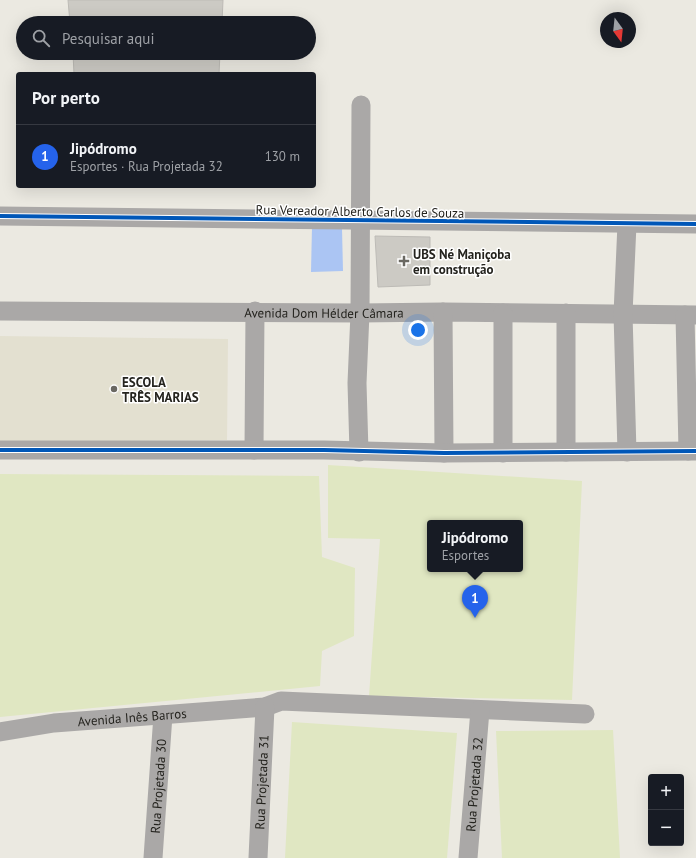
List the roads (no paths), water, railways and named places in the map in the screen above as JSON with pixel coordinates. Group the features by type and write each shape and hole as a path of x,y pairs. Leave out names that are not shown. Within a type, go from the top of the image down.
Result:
{"street":[{"path":"359,452 357,383 360,313 359,221 361,105"},
{"name":"Rua Vereador Alberto Carlos de Souza","path":"0,216 696,224"},
{"path":"627,224 623,314 627,452"},
{"name":"Avenida Dom Hélder Câmara","path":"0,311 443,312 691,315"},
{"path":"254,450 255,311"},
{"path":"443,312 444,453"},
{"path":"503,313 503,453"},
{"path":"566,313 566,452"},
{"path":"0,450 254,450 444,453 692,451 691,315"},
{"name":"Avenida Inês Barros","path":"0,732 54,723 265,707 281,701 585,714"},
{"name":"Rua Projetada 31","path":"258,858 265,707"},
{"name":"Rua Projetada 32","path":"468,858 480,710"},
{"name":"Rua Projetada 30","path":"153,858 163,715"}],"water":[{"path":"312,227 342,228 343,271 311,272"}],"place":[{"name":"UBS Né Maniçoba em construção","path":"404,261"},
{"name":"ESCOLA TRÊS MARIAS","path":"114,389"},
{"name":"Jipódromo","path":"475,618"}]}
